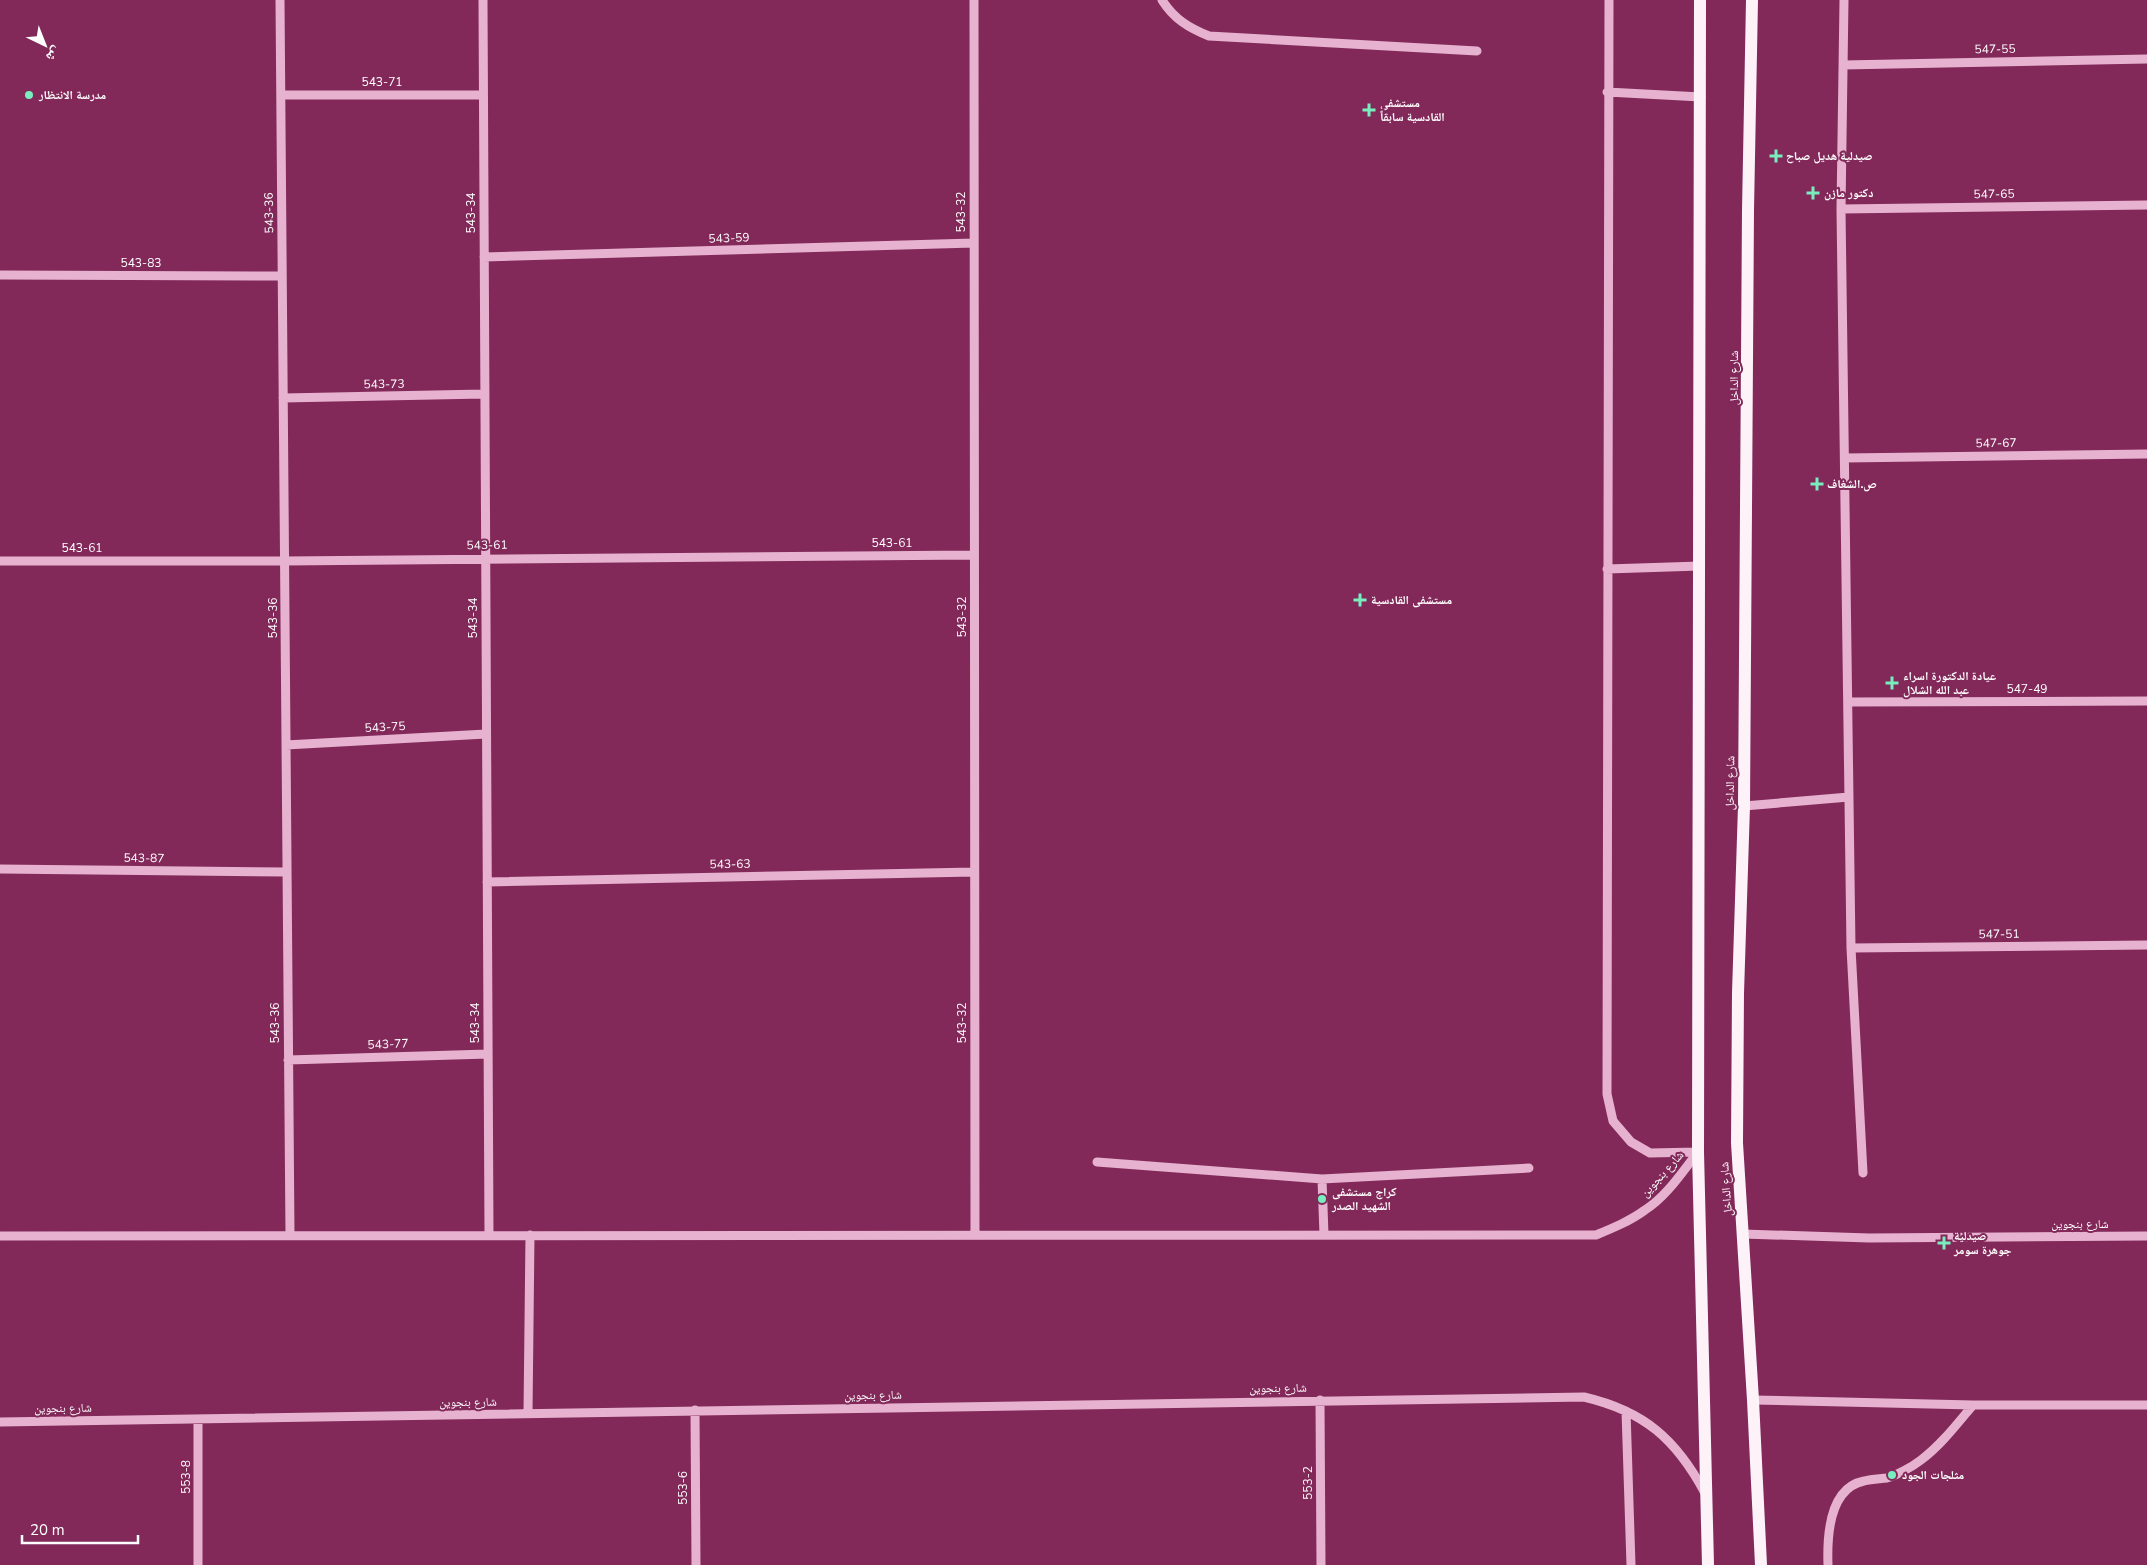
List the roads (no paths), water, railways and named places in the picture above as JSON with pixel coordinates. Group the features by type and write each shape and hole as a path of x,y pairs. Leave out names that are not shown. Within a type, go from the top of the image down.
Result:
{"main road":[{"name":"شارع الداخل","path":"1700,0 1698,1152 1708,1565"},
{"name":"شارع الداخل","path":"1752,0 1748,220 1744,806 1738,992 1737,1133 1753,1400 1760,1565"}],"street":[{"name":"543-36","path":"280,0 290,1235"},
{"name":"543-34","path":"483,0 489,1235"},
{"name":"543-32","path":"974,0 975,1235"},
{"path":"1162,0 1169,12 1189,28 1209,36 1477,51"},
{"path":"1609,0 1607,92 1607,1094 1613,1121 1631,1142 1650,1152 1698,1152"},
{"path":"1844,0 1841,209 1851,948 1863,1173"},
{"name":"547-55","path":"1843,65 2147,59"},
{"path":"1607,92 1701,96"},
{"name":"543-71","path":"281,95 483,95"},
{"name":"547-65","path":"1841,209 2147,205"},
{"name":"543-59","path":"484,257 974,243"},
{"name":"543-83","path":"0,275 282,276"},
{"name":"543-73","path":"284,398 484,394"},
{"name":"547-67","path":"1845,458 2147,454"},
{"name":"543-61","path":"0,561 285,561 974,555"},
{"path":"1607,568 1700,566"},
{"name":"547-49","path":"1848,702 2147,701"},
{"name":"543-75","path":"286,745 486,734"},
{"path":"1744,806 1849,797"},
{"name":"543-87","path":"0,868 287,872"},
{"name":"543-63","path":"487,882 974,872"},
{"name":"547-51","path":"1851,948 2147,945"},
{"name":"543-77","path":"288,1060 488,1054"},
{"name":"شارع بنجوين","path":"0,1236 1596,1235 1618,1226 1646,1210 1674,1183 1698,1152"},
{"path":"1097,1162 1322,1179 1529,1168"},
{"path":"1322,1179 1324,1235"},
{"name":"شارع بنجوين","path":"1743,1234 1869,1238 2147,1236"},
{"path":"528,1413 530,1235"},
{"name":"شارع بنجوين","path":"0,1422 1584,1396 1626,1410 1646,1422 1671,1442 1690,1467 1706,1495"},
{"name":"553-2","path":"1320,1400 1321,1565"},
{"path":"1753,1400 1973,1405 2147,1405"},
{"path":"1828,1565 1827,1545 1833,1510 1847,1490 1862,1481 1888,1478 1920,1461 1942,1440 1973,1405"},
{"name":"553-6","path":"695,1410 696,1565"},
{"path":"1626,1410 1631,1565"},
{"name":"553-8","path":"198,1418 198,1565"}],"place":[{"name":"مدرسة الانتظار","path":"29,95"},
{"name":"مستشفى القادسية سابقاً","path":"1369,110"},
{"name":"صيدلية هديل صباح","path":"1776,156"},
{"name":"دكتور مازن","path":"1813,193"},
{"name":"ص.الشغاف","path":"1817,484"},
{"name":"مستشفى القادسية","path":"1360,600"},
{"name":"عيادة الدكتورة اسراء عبد الله الشلال","path":"1892,683"},
{"name":"كراج مستشفى الشهيد الصدر","path":"1322,1199"},
{"name":"صيدلية جوهرة سومر","path":"1944,1243"},
{"name":"مثلجات الجود","path":"1892,1475"}]}
